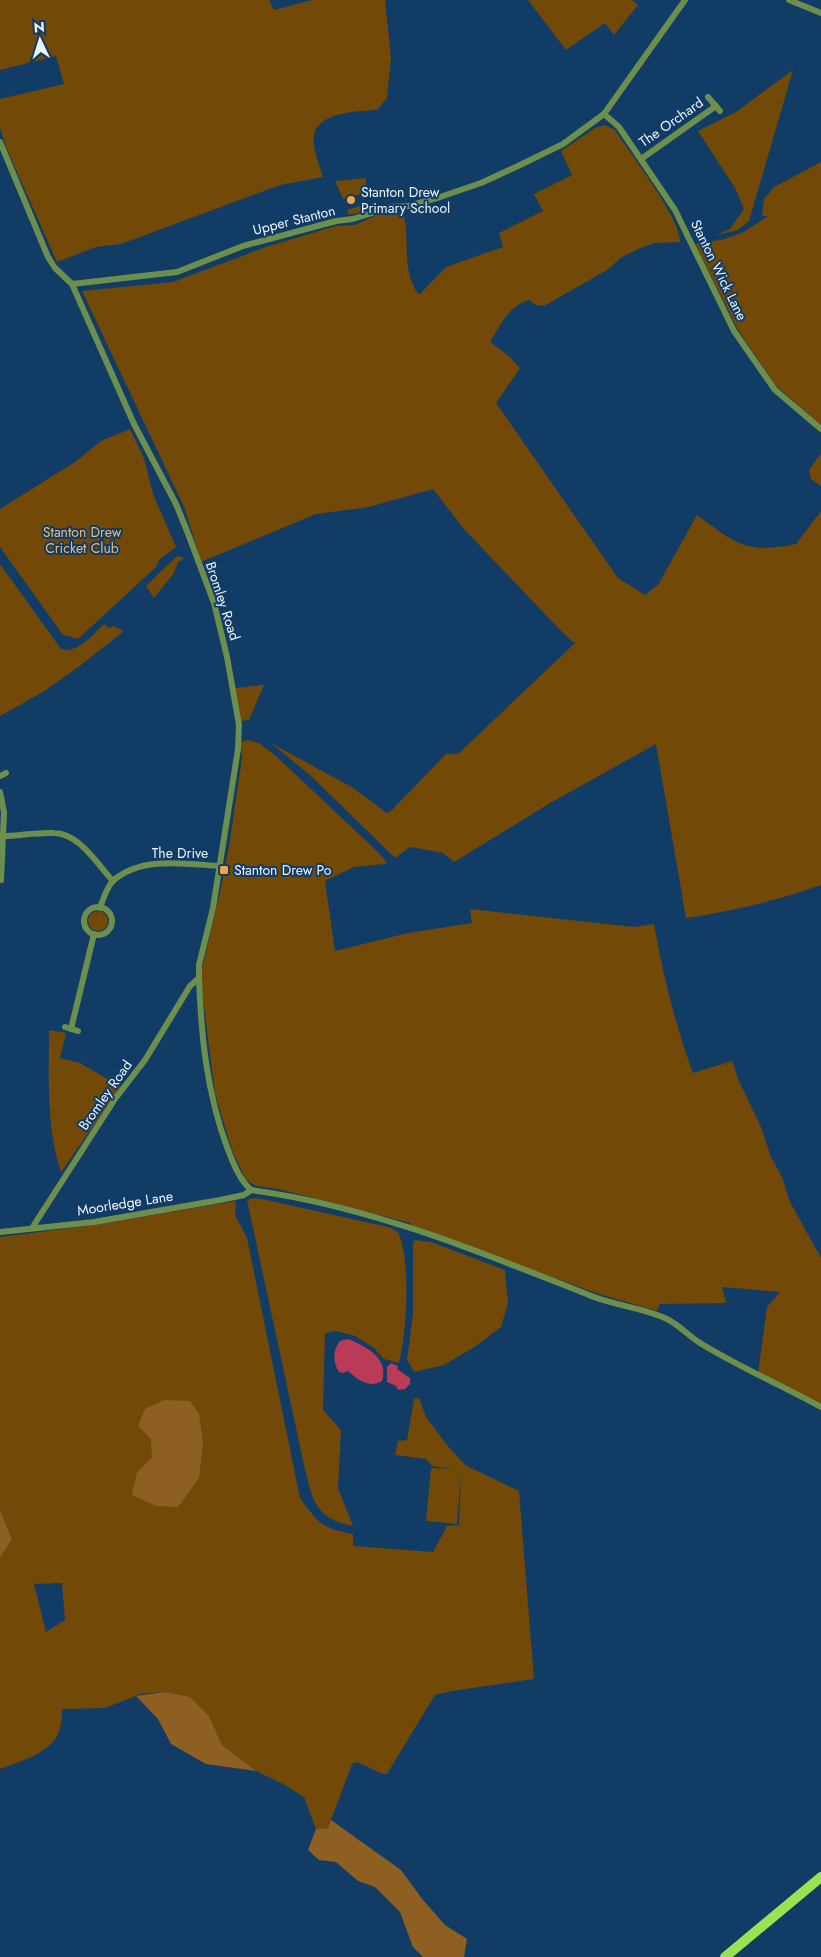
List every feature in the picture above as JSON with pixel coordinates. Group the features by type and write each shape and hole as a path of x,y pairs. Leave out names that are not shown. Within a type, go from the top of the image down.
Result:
{"main road":[{"path":"725,1957 821,1877"}],"street":[{"name":"Upper Stanton","path":"72,284 177,272 243,246 336,221 353,219 391,206 409,206 481,183 563,144 604,114 686,0"},
{"path":"789,0 821,13"},
{"name":"The Orchard","path":"642,158 718,108 708,97"},
{"name":"Stanton Wick Lane","path":"604,114 619,127 642,158 675,210 734,331 775,390 821,429"},
{"path":"0,142 48,257 55,268 72,284"},
{"name":"Bromley Road","path":"72,284 134,424 176,504 214,603 221,628 239,734 220,866 199,965 198,978 207,1069 212,1098 232,1160 245,1185 251,1190"},
{"path":"0,792 4,812 1,880"},
{"path":"2,836 25,836 53,832 63,834 80,844 113,881 100,908"},
{"name":"The Drive","path":"113,881 132,870 155,864 220,866"},
{"path":"100,908 108,913 111,925 104,933 94,934 86,929 85,917 91,909 100,908"},
{"path":"71,1029 94,934"},
{"name":"Bromley Road","path":"32,1228 115,1099 145,1060 190,986 198,978"},
{"path":"251,1190 290,1196 372,1216 510,1263 600,1299 649,1312 668,1320 700,1343 758,1376 821,1407"},
{"name":"Moorledge Lane","path":"0,1232 94,1222 244,1195 251,1190"}],"green space":[{"path":"0,0 269,0 274,10 312,0 385,0 391,58 387,98 377,110 340,114 331,117 317,127 314,135 314,145 323,177 280,185 121,244 96,247 57,262 6,147 0,128 0,99 64,84 56,56 0,70"},
{"path":"528,0 632,0 638,5 614,35 605,23 566,50"},
{"path":"793,70 749,221 738,230 714,236 730,229 744,209 735,188 698,131 736,112"},
{"path":"605,125 615,130 654,186 673,218 680,242 655,243 638,249 622,257 607,270 544,306 536,305 529,300 516,306 501,323 490,342 509,356 520,368 496,403 618,578 645,595 658,585 697,515 732,540 752,547 764,548 796,544 821,511 821,885 754,905 686,918 656,744 552,802 454,862 443,853 410,847 395,858 312,777 271,743 353,788 387,813 446,754 458,754 576,642 573,642 560,630 463,528 433,489 369,507 316,514 201,562 185,509 82,291 173,282 266,247 336,226 355,225 379,214 403,212 408,265 413,285 419,295 446,267 503,247 499,233 543,211 534,194 572,175 561,151 595,128"},
{"path":"821,162 821,425 776,386 738,330 695,244 734,236 758,223 768,216 762,216 764,199 774,187"},
{"path":"366,178 365,193 343,199 335,181"},
{"path":"367,204 368,208 349,215 347,210"},
{"name":"Stanton Drew Cricket Club","path":"130,429 144,458 153,494 176,547 159,560 156,567 78,639 63,635 0,547 0,509 75,462 101,441"},
{"path":"821,453 821,486 811,479 809,470"},
{"path":"177,556 185,558 178,562 174,573 154,598 146,586"},
{"path":"0,564 61,649 73,649 79,646 104,624 109,628 113,626 124,631 43,692 0,716"},
{"path":"264,685 249,720 241,721 235,688"},
{"path":"248,740 259,743 276,756 380,854 387,863 354,867 325,881 335,951 408,933 472,923 470,909 634,927 654,924 670,999 693,1073 732,1061 739,1081 761,1127 771,1157 783,1179 789,1200 821,1258 821,1403 758,1373 767,1307 780,1292 722,1287 726,1303 660,1304 657,1311 599,1294 414,1227 410,1223 278,1189 256,1186 246,1180 232,1150 215,1093 202,991 202,969 230,841 242,757 241,742"},
{"path":"98,911 105,914 108,921 105,928 98,931 91,928 88,921 91,914"},
{"path":"49,1030 66,1033 60,1058 80,1063 121,1087 61,1172 56,1155 51,1120"},
{"path":"254,1198 388,1227 398,1232 402,1244 406,1277 406,1316 399,1363 384,1359 374,1348 355,1336 336,1331 325,1333 323,1410 341,1430 338,1488 353,1526 330,1518 322,1512 310,1488 247,1200"},
{"path":"236,1201 235,1215 247,1238 300,1498 322,1524 334,1530 353,1534 353,1546 433,1552 447,1526 459,1525 461,1474 457,1524 426,1521 431,1468 452,1469 432,1466 426,1459 395,1455 398,1441 407,1440 414,1399 419,1398 426,1417 465,1465 519,1491 534,1679 435,1695 387,1774 357,1762 352,1764 328,1828 316,1829 304,1797 256,1771 222,1745 209,1716 190,1697 165,1692 141,1694 105,1708 62,1709 60,1728 57,1737 51,1744 36,1755 0,1769 0,1558 12,1539 0,1510 0,1237 87,1226","holes":["62,1583 65,1620 46,1632 34,1584"]},
{"path":"415,1240 431,1242 505,1270 508,1303 501,1327 476,1346 444,1365 414,1372 407,1360 413,1313 413,1243"}],"shaded area":[{"path":"348,1339 362,1345 379,1359 384,1373 382,1381 372,1384 359,1380 348,1371 339,1372 335,1360 336,1349 340,1341"},
{"path":"391,1363 398,1366 397,1369 410,1378 410,1384 405,1389 398,1390 396,1386 387,1382 387,1367"},
{"path":"164,1400 190,1401 199,1414 203,1442 199,1478 178,1507 156,1506 132,1495 137,1472 152,1458 151,1439 138,1426 145,1409"},
{"path":"0,1510 12,1539 0,1558"},
{"path":"165,1692 190,1697 209,1716 222,1745 256,1771 206,1764 171,1744 158,1719 136,1696"},
{"path":"331,1820 401,1870 423,1900 445,1925 467,1939 464,1957 423,1957 413,1947 400,1912 375,1887 358,1881 336,1862 319,1860 308,1850 316,1829 328,1828"}],"place":[{"name":"Stanton Drew Primary School","path":"351,200"},
{"name":"Stanton Drew Po","path":"224,870"}]}
